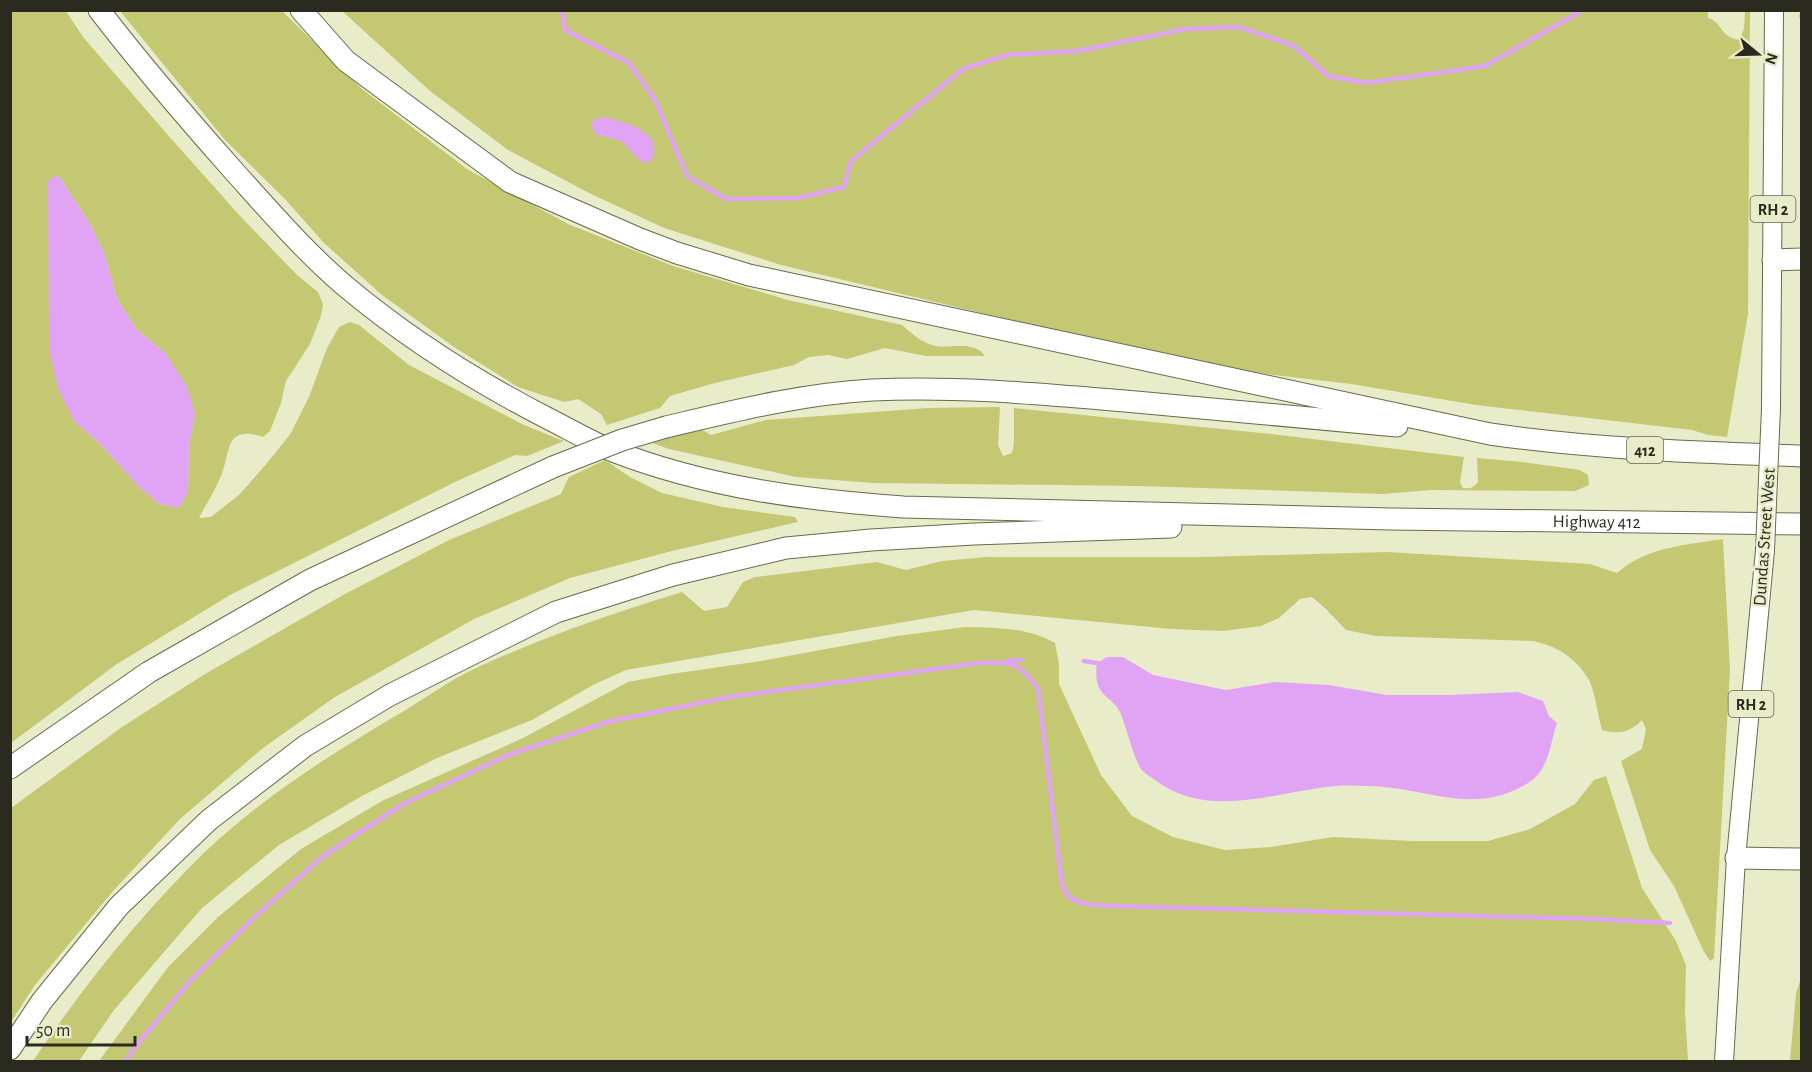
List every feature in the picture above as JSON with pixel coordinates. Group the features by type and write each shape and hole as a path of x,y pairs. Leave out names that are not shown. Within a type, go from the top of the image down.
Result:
{"highway":[{"path":"99,10 145,70 278,221 344,285 411,338 503,395 613,451 748,490 826,501 903,507 1391,519"},
{"path":"301,10 346,61 510,182 677,253 815,290 1490,434"},
{"path":"1773,260 1802,258"},
{"path":"10,768 149,672 310,580 553,467 622,440 761,404 806,396 872,390 947,389 1058,395 1490,434"},
{"name":"412","path":"1490,434 1633,449 1802,456"},
{"path":"10,1049 42,1001 119,906 209,820 305,746 390,695 556,612 673,575 786,548 974,534 1391,519"},
{"name":"Highway 412","path":"1391,519 1802,524"},
{"path":"1736,858 1802,860"}],"main road":[{"name":"Dundas Street West","path":"1724,1062 1736,858 1765,550 1771,408 1774,10"}],"green space":[{"path":"1708,10 1708,18 1713,20 1727,35 1739,40 1744,29 1745,11 1750,11 1748,314 1727,437 1692,430 1476,405 1351,384 1258,373 1086,338 781,265 664,228 589,193 508,150 430,91 342,11"},
{"path":"11,11 66,11 83,37 167,134 240,216 297,275 318,292 323,304 321,316 310,344 286,381 281,403 270,431 263,437 241,434 235,437 228,450 219,482 199,518 211,517 240,494 291,433 309,397 327,348 339,327 350,322 359,325 409,365 524,425 564,441 527,456 515,455 455,482 230,595 117,664 11,743","holes":["58,175 90,224 104,253 117,299 137,330 165,353 195,414 189,444 188,492 179,508 159,504 139,487 100,444 74,421"]},
{"path":"120,11 282,11 362,89 467,169 568,224 673,266 788,300 902,325 930,345 974,348 985,356 926,356 885,348 847,359 828,355 809,357 794,365 670,396 660,408 607,425 601,414 578,399 564,402 518,387 454,347 382,295 324,243 285,199 225,140"},
{"path":"1000,407 998,445 1003,456 1012,453 1014,408 1271,434 1464,457 1460,482 1463,488 1471,488 1478,482 1477,458 1580,470 1588,475 1589,485 1575,491 1431,490 1383,494 1139,486 873,483 796,477 669,449 652,443 701,429 711,435 766,420 928,408"},
{"path":"605,460 630,477 662,493 723,507 795,517 798,522 672,551 570,578 474,619 335,697 263,748 180,819 113,891 35,985 11,1022 11,808 122,727 205,674 343,595 449,540 561,494 569,477"},
{"path":"1723,539 1730,669 1714,958 1710,961 1674,886 1650,850 1621,761 1642,749 1646,729 1642,720 1624,731 1602,730 1589,680 1572,659 1550,646 1533,641 1376,636 1346,630 1312,597 1300,599 1279,618 1261,626 1223,631 1171,629 974,610 626,670 593,685 532,720 437,758 360,797 279,845 202,908 114,1010 79,1061 33,1061 92,979 135,926 205,852 275,794 352,742 465,673 603,617 656,600 682,592 704,611 727,607 743,582 755,577 877,562 906,570 942,561 987,557 1202,557 1387,552 1590,564 1617,573 1628,564 1654,552"},
{"path":"965,627 1022,631 1055,643 1059,664 1059,684 1101,775 1132,816 1173,837 1225,850 1271,847 1333,837 1411,841 1488,841 1530,829 1575,804 1594,780 1606,776 1642,888 1676,941 1686,965 1685,1012 1688,1061 99,1061 168,967 218,917 301,849 382,801 521,739 628,682 897,636"},
{"path":"1801,978 1801,1061 1790,1061 1796,993"}],"shaded area":[{"path":"604,117 633,126 650,137 654,145 654,153 649,163 641,162 621,141 595,134 591,124 595,119"},
{"path":"58,175 90,224 104,253 117,299 137,330 165,353 187,387 195,414 189,444 188,492 179,508 159,504 139,487 100,444 74,421 58,389 49,349 48,181"},
{"path":"1107,657 1123,657 1153,675 1226,690 1275,682 1329,685 1387,695 1518,692 1543,701 1549,716 1557,723 1545,764 1535,778 1508,793 1488,798 1449,798 1389,788 1336,786 1244,800 1198,799 1176,792 1141,769 1118,709 1098,684 1097,663"}],"waterway":[{"path":"562,10 565,30 629,63 655,100 687,176 726,199 797,198 844,187 851,161 963,69 1007,55 1077,51 1185,29 1239,27 1294,46 1328,76 1366,83 1485,66 1583,10"},
{"path":"1007,661 1022,660"},
{"path":"1084,661 1097,663"},
{"path":"125,1062 191,980 259,913 322,857 403,804 508,755 607,722 729,697 979,663 1007,663 1026,674 1038,689 1061,878 1065,892 1069,897 1081,903 1103,906 1670,923"}]}
